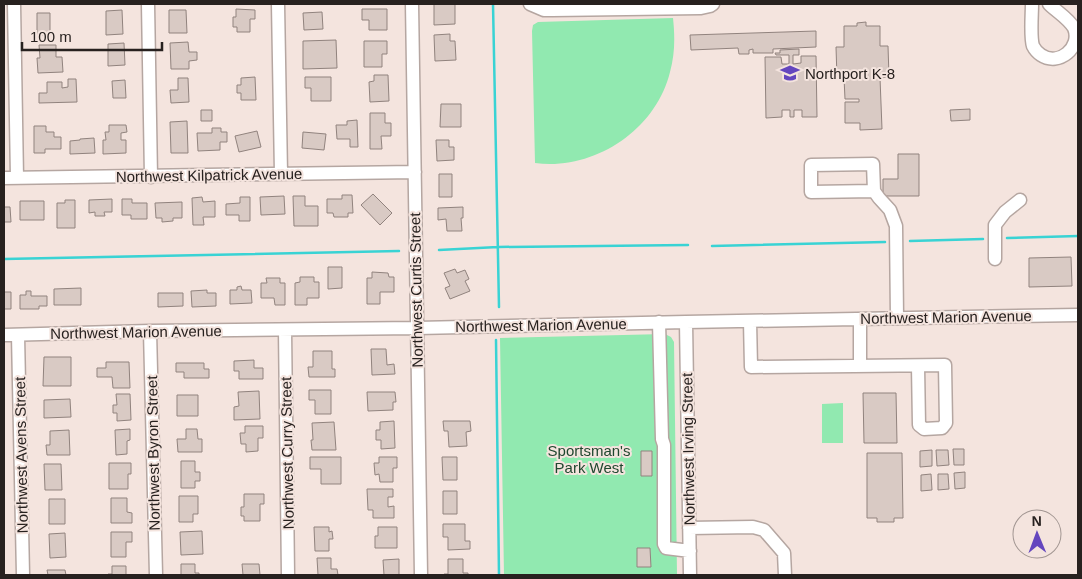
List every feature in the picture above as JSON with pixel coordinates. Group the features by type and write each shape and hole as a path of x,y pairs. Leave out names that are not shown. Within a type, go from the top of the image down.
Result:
{"street":[{"path":"14,4 17,178"},
{"path":"148,4 150,177"},
{"path":"278,4 281,174"},
{"name":"Northwest Curtis Street","path":"412,4 421,575"},
{"path":"530,4 544,10 668,6 701,8 713,4"},
{"path":"1032,4 1033,46 1037,52 1045,57 1052,59 1062,58 1074,46 1076,34 1074,28 1067,20 1049,4"},
{"path":"874,191 811,192 811,165 873,164 874,191 890,210 896,226 897,318"},
{"name":"Northwest Kilpatrick Avenue","path":"4,178 414,172"},
{"path":"995,260 995,225 1005,212 1020,200"},
{"name":"Northwest Marion Avenue","path":"4,335 1078,315"},
{"path":"860,319 860,366"},
{"path":"750,321 751,367 945,365 946,423 942,428 924,429 919,424 918,366"},
{"path":"659,322 662,439 664,445 664,544 666,548 690,551"},
{"name":"Northwest Irving Street","path":"686,322 690,575"},
{"name":"Northwest Curry Street","path":"285,330 288,575"},
{"name":"Northwest Byron Street","path":"150,331 156,575"},
{"name":"Northwest Avens Street","path":"18,335 23,575"},
{"path":"689,528 753,527 764,530 784,553 785,575"}],"green space":[{"path":"673,18 674,45 670,72 663,93 651,112 637,128 619,142 600,153 579,160 557,164 535,163 533,25 538,22"},
{"name":"Sportsman's Park West","path":"665,334 671,337 674,342 677,575 504,575 500,338"},
{"path":"843,403 843,443 822,443 822,404"}],"building":[{"path":"434,4 455,4 455,24 434,25"},
{"path":"236,9 255,10 255,19 250,19 250,32 237,32 237,27 233,27 233,17 236,17"},
{"path":"362,9 387,9 387,30 369,30 369,20 362,20"},
{"path":"122,10 123,34 106,35 106,11"},
{"path":"169,10 186,10 187,33 169,33"},
{"path":"322,12 323,29 304,30 303,13"},
{"path":"37,13 50,13 50,35 37,36"},
{"path":"866,22 866,26 880,26 880,46 888,46 889,77 880,78 882,129 860,130 860,123 845,123 845,102 859,102 859,99 845,99 844,78 837,78 836,47 844,47 844,26 857,26 857,23"},
{"path":"816,31 816,47 773,49 773,53 753,53 753,49 749,50 749,54 739,54 738,48 691,50 690,35"},
{"path":"450,34 450,41 455,41 456,60 435,61 434,35"},
{"path":"336,40 337,68 303,69 303,41"},
{"path":"364,41 387,41 387,54 382,54 382,67 364,67"},
{"path":"188,42 189,52 197,52 197,60 189,61 189,69 171,69 170,43"},
{"path":"124,43 125,65 108,66 108,44"},
{"path":"39,45 56,45 56,57 62,57 63,72 38,73 37,58 40,58"},
{"path":"799,49 799,55 793,55 793,64 801,63 801,56 816,56 817,117 802,117 802,110 794,110 794,117 790,117 790,110 782,110 782,117 766,118 765,57 781,57 782,64 789,64 789,55 776,55 775,53 780,53 780,50"},
{"path":"374,75 388,75 389,101 370,102 369,82 374,81"},
{"path":"255,77 256,100 241,100 241,93 237,93 237,85 241,85 241,78"},
{"path":"305,77 331,77 331,101 311,101 311,88 305,88"},
{"path":"178,78 188,78 189,102 171,103 170,90 178,90"},
{"path":"68,79 76,79 77,102 39,103 39,93 47,93 47,82 62,82 62,88 68,87"},
{"path":"125,80 126,98 113,98 112,81"},
{"path":"441,104 461,104 461,127 440,127"},
{"path":"970,109 970,120 951,121 950,110"},
{"path":"201,110 212,110 212,121 201,121"},
{"path":"370,113 385,113 385,123 391,123 391,136 381,136 382,149 370,149"},
{"path":"357,120 358,147 350,147 350,139 337,139 336,125 347,125 347,121"},
{"path":"187,121 188,153 171,153 170,122"},
{"path":"109,125 126,125 127,132 121,133 121,140 126,140 126,153 103,154 103,140 106,140 105,132 109,132"},
{"path":"34,126 46,126 46,132 54,132 54,137 61,137 61,149 45,149 45,153 34,153"},
{"path":"212,128 221,128 221,132 227,132 227,142 220,142 220,150 198,151 197,133 212,133"},
{"path":"257,131 261,147 239,152 235,136"},
{"path":"303,132 326,134 324,150 302,148"},
{"path":"94,138 95,153 70,154 70,141"},
{"path":"436,140 449,140 449,147 454,147 454,160 437,161"},
{"path":"898,154 919,154 919,196 883,196 883,179 898,179"},
{"path":"439,174 452,174 452,197 439,197"},
{"path":"373,194 392,213 380,225 361,205"},
{"path":"342,195 352,195 353,213 348,213 348,217 334,217 333,213 327,213 327,199 342,199"},
{"path":"284,196 285,214 261,215 260,197"},
{"path":"293,196 305,196 305,206 318,206 318,226 294,226"},
{"path":"202,197 203,202 215,201 215,217 203,217 204,225 193,225 192,198"},
{"path":"240,197 250,197 250,221 239,221 239,215 226,215 226,204 240,203"},
{"path":"112,199 112,212 104,212 105,216 95,216 95,212 89,213 89,200"},
{"path":"122,199 132,199 132,203 147,203 147,219 131,219 131,215 122,215"},
{"path":"65,200 75,200 75,228 57,228 57,203 65,203"},
{"path":"20,201 44,201 44,220 20,220"},
{"path":"182,202 182,218 173,218 173,221 162,222 162,218 156,218 155,203"},
{"path":"4,207 10,207 11,222 4,222"},
{"path":"463,207 463,218 461,218 462,231 447,231 446,219 438,220 438,208"},
{"path":"1071,257 1072,286 1029,287 1029,258"},
{"path":"328,267 342,267 342,288 328,289"},
{"path":"455,269 457,273 465,270 469,279 465,281 470,291 450,299 445,288 450,286 444,273"},
{"path":"372,272 388,273 389,277 394,277 394,292 380,292 380,304 367,304 367,278 372,278"},
{"path":"300,277 314,277 314,282 319,282 319,298 307,298 307,305 295,305 295,283 300,282"},
{"path":"266,278 280,278 280,283 285,283 285,305 275,305 274,298 261,298 261,283 267,283"},
{"path":"241,286 242,290 251,290 252,303 230,304 230,290 237,290 237,287"},
{"path":"81,288 81,305 54,305 54,289"},
{"path":"207,290 207,293 216,293 216,306 192,307 191,291"},
{"path":"26,291 31,291 31,296 47,296 47,306 39,306 39,309 20,309 20,295 26,295"},
{"path":"4,292 11,292 11,309 4,309"},
{"path":"158,293 183,293 183,306 158,307"},
{"path":"371,349 386,349 387,365 394,364 395,374 372,375"},
{"path":"313,351 332,351 332,369 335,369 335,377 309,377 308,367 313,367"},
{"path":"44,357 71,357 71,386 43,386"},
{"path":"254,360 254,368 263,368 263,379 239,379 239,371 234,371 234,361"},
{"path":"106,362 129,362 130,388 113,388 112,377 97,377 97,368 106,368"},
{"path":"176,363 204,363 204,369 209,369 209,378 184,378 184,372 176,372"},
{"path":"309,390 331,390 331,414 315,414 315,400 309,400"},
{"path":"259,391 260,419 234,420 234,407 239,406 238,392"},
{"path":"367,392 395,392 396,402 393,402 393,410 368,411"},
{"path":"863,393 896,393 897,443 864,443"},
{"path":"116,394 130,394 131,420 117,421 117,413 113,413 113,405 117,405"},
{"path":"177,395 198,395 198,416 177,416"},
{"path":"70,399 71,417 44,418 44,400"},
{"path":"394,421 395,448 381,449 381,440 376,440 376,430 380,430 380,422"},
{"path":"443,421 470,421 471,431 466,432 467,446 449,447 448,431 444,431"},
{"path":"334,422 336,450 312,450 312,423"},
{"path":"245,426 263,426 263,438 258,438 258,451 246,452 246,444 241,444 240,433 245,433"},
{"path":"130,429 130,440 127,441 127,454 116,455 115,430"},
{"path":"186,429 197,429 198,439 202,439 202,452 178,452 177,439 186,439"},
{"path":"69,430 70,455 47,455 46,445 50,445 50,431"},
{"path":"953,449 964,449 964,465 954,465"},
{"path":"932,450 932,466 920,467 920,451"},
{"path":"936,450 948,450 949,465 937,466"},
{"path":"641,451 652,451 652,476 641,476"},
{"path":"867,453 902,453 903,518 894,518 894,522 877,522 877,518 867,518"},
{"path":"310,457 341,457 341,484 321,484 321,469 310,469"},
{"path":"379,457 397,457 397,468 393,468 393,482 380,482 379,474 375,475 374,463 379,463"},
{"path":"442,457 457,457 457,480 443,480"},
{"path":"181,461 195,461 195,472 200,472 200,481 195,481 195,488 181,488"},
{"path":"109,463 131,463 131,474 128,474 128,489 109,489"},
{"path":"44,464 61,464 62,490 45,490"},
{"path":"965,472 965,488 955,489 954,473"},
{"path":"931,474 932,490 921,491 921,475"},
{"path":"938,474 948,474 949,489 938,490"},
{"path":"367,489 393,489 393,497 388,497 388,507 394,506 394,518 373,518 373,510 368,510"},
{"path":"443,491 457,491 457,514 443,514"},
{"path":"244,494 264,494 264,504 260,504 260,521 244,521 244,516 241,516 241,507 244,507"},
{"path":"179,496 198,496 198,514 193,514 193,522 179,522"},
{"path":"111,498 127,498 127,512 132,513 132,523 111,523"},
{"path":"49,499 65,499 65,524 49,524"},
{"path":"443,524 465,524 465,541 470,541 470,549 448,550 448,537 443,537"},
{"path":"314,527 329,527 329,532 332,531 333,539 329,539 329,551 315,551"},
{"path":"378,527 397,527 397,548 375,548 375,536 378,536"},
{"path":"202,531 203,554 181,555 180,532"},
{"path":"111,532 132,532 132,542 126,542 126,557 111,557"},
{"path":"65,533 66,557 50,558 49,534"},
{"path":"637,548 650,548 651,567 637,567"},
{"path":"317,558 331,558 331,569 337,569 338,575 318,575"},
{"path":"399,559 399,575 384,575 383,560"},
{"path":"448,559 463,559 463,573 468,573 468,575 444,575 448,574"},
{"path":"181,564 195,564 195,573 199,573 199,575 181,575"},
{"path":"242,564 259,564 260,575 243,575"},
{"path":"112,566 126,566 126,575 108,575 112,574"},
{"path":"47,570 65,570 66,575 48,575"}],"waterway":[{"path":"493,4 499,307"},
{"path":"1007,238 1078,236"},
{"path":"910,241 983,239"},
{"path":"712,246 885,242"},
{"path":"439,250 498,247 688,245"},
{"path":"4,259 399,251"},
{"path":"496,340 499,575"}],"place":[{"name":"Northport K-8","path":"790,73"}]}
